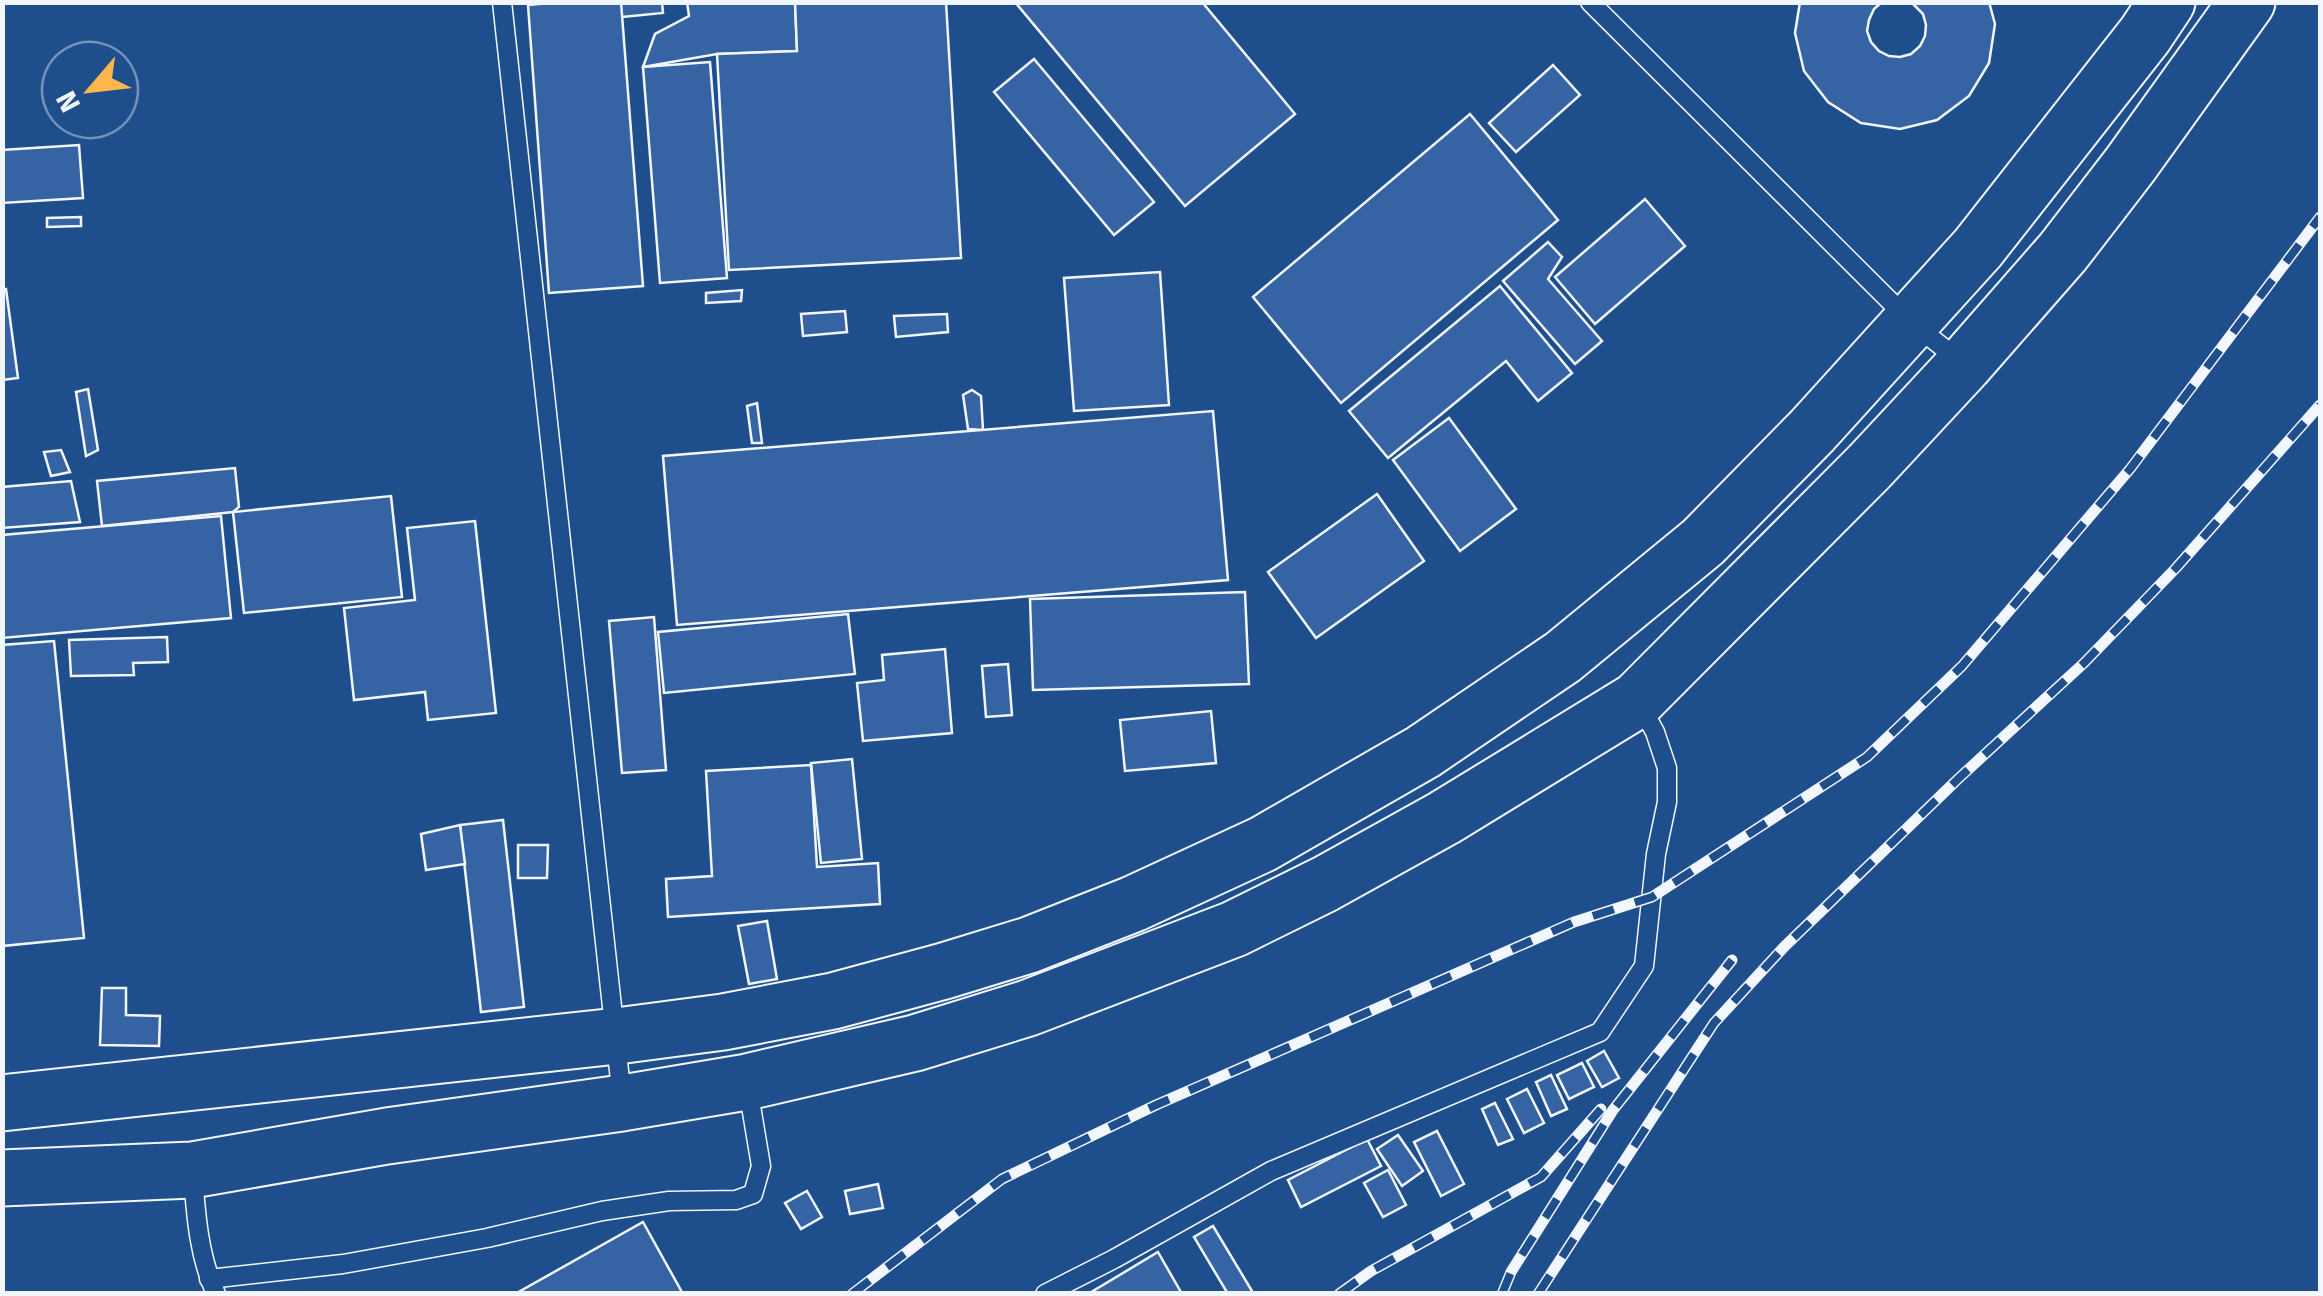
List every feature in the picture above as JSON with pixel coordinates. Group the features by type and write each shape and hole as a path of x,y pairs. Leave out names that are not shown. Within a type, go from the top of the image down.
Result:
{"highway":[{"path":"2,1103 616,1036 833,1002 1029,945 1133,904 1263,844 1423,752 1563,657 1703,542 1812,431 1978,248 2167,2"},
{"path":"2,1178 192,1170 387,1136 622,1104 747,1082 915,1043 1010,1014 1234,929 1325,884 1444,818 1638,700 1870,466 2063,252 2141,151 2246,2"}],"lane":[{"path":"502,2 622,1104"},
{"path":"1590,2 1911,322 1964,365"},
{"path":"1045,1294 1270,1172 1600,1032 1644,966 1656,854 1667,802 1667,768 1655,732 1638,700"},
{"path":"192,1170 197,1226 213,1286 487,1238 602,1211 669,1201 736,1200 752,1194 761,1166 747,1082"}],"building":[{"path":"543,2 662,2 663,13 544,19"},
{"path":"621,2 643,286 549,293 528,5"},
{"path":"687,2 795,2 797,51 717,54 643,67 655,34 689,16"},
{"path":"795,2 946,2 961,258 729,270 717,54 797,51"},
{"path":"1015,2 1202,2 1295,114 1185,206"},
{"path":"1800,2 1882,2 1874,9 1867,31 1879,51 1900,57 1911,54 1925,36 1923,14 1911,2 1989,2 1995,24 1989,63 1969,96 1937,120 1900,129 1861,123 1828,102 1804,71 1795,33"},
{"path":"1034,59 1154,202 1114,235 994,92"},
{"path":"710,62 727,278 660,283 643,67"},
{"path":"1553,65 1580,95 1516,152 1489,123"},
{"path":"1470,114 1558,220 1341,403 1253,297"},
{"path":"79,145 83,198 2,203 2,150"},
{"path":"1645,199 1685,246 1595,324 1555,277"},
{"path":"81,217 81,226 47,227 47,218"},
{"path":"1548,242 1562,257 1548,279 1602,341 1575,364 1503,281"},
{"path":"1160,272 1169,405 1074,411 1064,278"},
{"path":"1500,286 1572,373 1538,401 1506,361 1388,458 1349,411"},
{"path":"2,289 6,289 18,378 2,380"},
{"path":"742,290 741,301 706,303 706,293"},
{"path":"845,311 847,332 803,336 801,314"},
{"path":"947,314 948,332 896,337 894,316"},
{"path":"88,389 98,450 86,456 76,392"},
{"path":"972,390 981,396 983,430 968,429 963,395"},
{"path":"757,403 762,443 752,443 747,406"},
{"path":"1213,411 1228,580 677,625 663,456"},
{"path":"1449,418 1516,509 1460,551 1393,460"},
{"path":"61,450 70,472 51,476 44,452"},
{"path":"235,468 239,507 233,512 102,526 97,481"},
{"path":"71,481 80,522 2,528 2,487"},
{"path":"1377,494 1424,561 1316,638 1268,572"},
{"path":"391,496 402,597 244,613 233,512"},
{"path":"221,516 231,618 2,638 2,535"},
{"path":"475,521 496,713 428,720 425,692 354,700 344,608 415,600 407,528"},
{"path":"1245,592 1249,684 1033,690 1030,599"},
{"path":"848,614 855,674 664,693 658,632"},
{"path":"654,617 666,770 622,773 609,621"},
{"path":"167,637 168,662 133,663 134,675 71,676 69,640"},
{"path":"54,641 84,938 2,946 2,645"},
{"path":"945,649 952,733 863,741 857,683 884,680 882,655"},
{"path":"1008,664 1012,715 986,717 982,666"},
{"path":"1211,711 1216,763 1125,771 1120,720"},
{"path":"852,759 862,859 821,863 811,763"},
{"path":"811,765 817,867 878,863 880,904 668,917 666,879 712,876 706,771"},
{"path":"503,820 524,1007 481,1012 460,825"},
{"path":"460,825 465,864 426,870 421,834"},
{"path":"518,845 548,845 547,878 518,878"},
{"path":"767,921 777,979 749,984 738,926"},
{"path":"102,988 126,988 126,1015 160,1016 159,1046 100,1045"},
{"path":"1604,1051 1619,1078 1602,1087 1587,1061"},
{"path":"1582,1063 1594,1087 1569,1099 1557,1075"},
{"path":"1551,1075 1567,1109 1551,1116 1536,1082"},
{"path":"1527,1089 1544,1123 1524,1133 1507,1099"},
{"path":"1495,1103 1513,1139 1498,1145 1482,1109"},
{"path":"1437,1131 1464,1184 1441,1196 1414,1142"},
{"path":"1398,1135 1423,1171 1402,1186 1377,1149"},
{"path":"1367,1139 1381,1166 1301,1207 1288,1180"},
{"path":"1388,1170 1406,1205 1383,1217 1364,1183"},
{"path":"878,1184 883,1208 850,1214 845,1191"},
{"path":"807,1191 822,1217 801,1229 785,1203"},
{"path":"643,1222 683,1294 515,1294"},
{"path":"1213,1226 1252,1291 1247,1294 1228,1294 1194,1237"},
{"path":"1158,1252 1182,1294 1088,1294"}],"railway":[{"path":"852,1294 1002,1179 1156,1105 1574,922 1652,897 1867,757 1962,666 2130,469 2320,217"},
{"path":"1538,1294 1714,1023 1784,947 2084,663 2176,568 2320,405"},
{"path":"1502,1294 1511,1272 1613,1110 1732,960"},
{"path":"1339,1294 1371,1271 1541,1177 1601,1109"}]}
